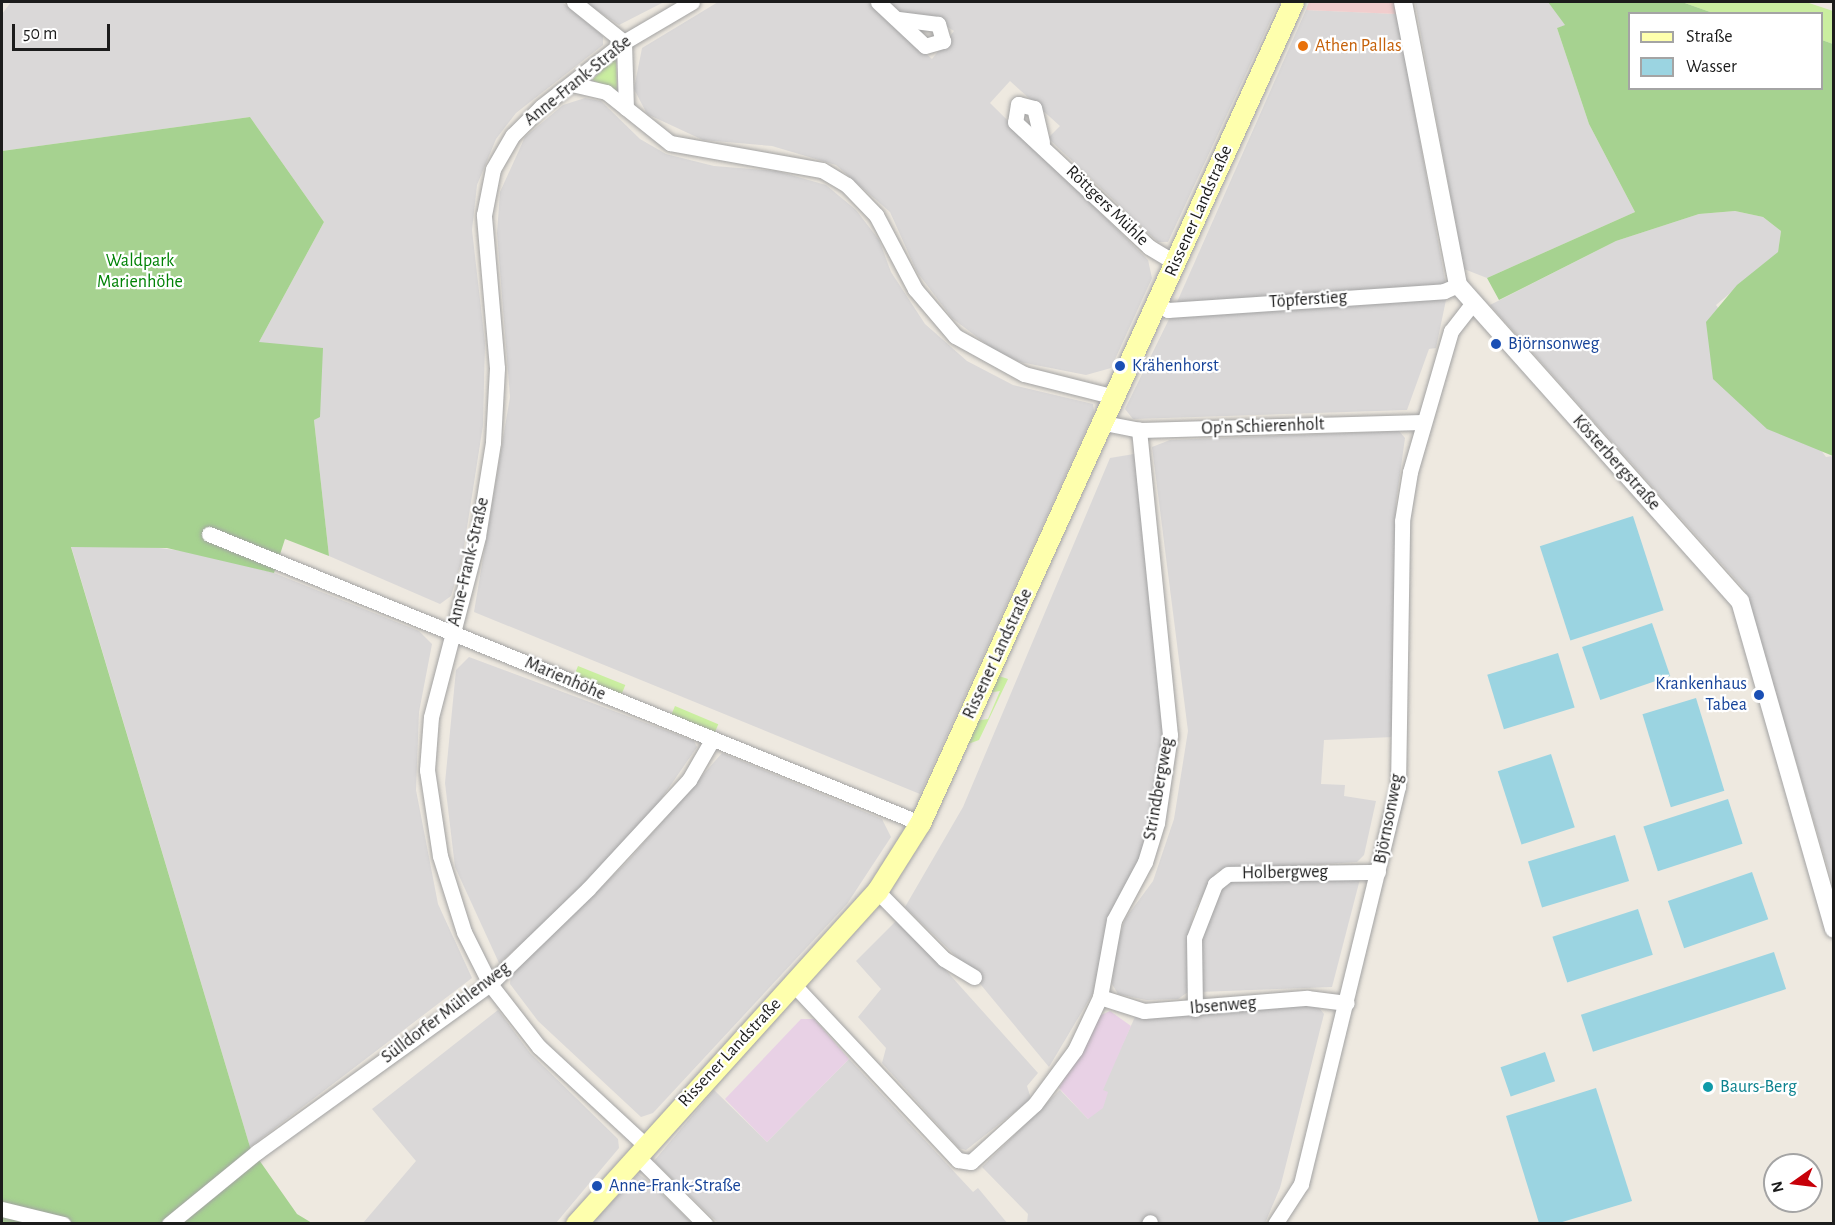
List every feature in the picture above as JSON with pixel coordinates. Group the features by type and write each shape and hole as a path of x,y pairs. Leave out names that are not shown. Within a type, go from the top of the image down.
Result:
{"main road":[{"name":"Rissener Landstraße","path":"576,1224 640,1150 794,985 877,891 920,823 1104,423 1293,2"}],"street":[{"path":"574,2 624,42 626,108"},
{"name":"Anne-Frank-Straße","path":"692,2 624,42 576,85 541,107 513,135 488,188 484,236 497,395 483,508 431,717 430,800 452,897 490,984 539,1047 640,1150 705,1224"},
{"path":"878,2 898,19"},
{"name":"Kösterbergstraße","path":"1402,2 1458,285 1472,304 1740,601 1833,929"},
{"path":"576,85 606,92 650,131 691,150 764,156 822,170 847,185 876,215 915,289 955,336 1024,374 1115,397"},
{"name":"Röttgers Mühle","path":"1042,142 1149,247 1176,263"},
{"name":"Töpferstieg","path":"1157,306 1168,310 1432,292 1458,285"},
{"name":"Björnsonweg","path":"1275,1224 1301,1184 1398,787 1402,521 1423,422 1451,331 1472,304"},
{"name":"Op'n Schierenholt","path":"1104,423 1139,430 1423,422"},
{"name":"Strindbergweg","path":"794,985 958,1160 970,1162 1053,1084 1100,997 1114,920 1145,862 1157,823 1170,735 1139,430"},
{"name":"Marienhöhe","path":"209,534 920,823"},
{"name":"Sülldorfer Mühlenweg","path":"169,1224 257,1152 490,984 588,890 681,789 712,740"},
{"name":"Holbergweg","path":"1195,1009 1194,938 1215,884 1228,874 1378,872"},
{"path":"877,891 944,959 974,977"},
{"name":"Ibsenweg","path":"1100,997 1144,1011 1195,1009 1306,998 1347,1003"},
{"path":"2,1209 63,1224"}],"shaded area":[{"path":"11,2 562,2 603,36 603,45 516,113 496,139 477,185 472,230 485,343 483,425 462,560 451,596 440,604 329,556 314,420 259,342 324,222 250,117 2,151 2,14"},
{"path":"585,2 664,2 619,25"},
{"path":"718,2 868,2 932,59 954,31 932,17 903,15 889,2 1279,2 1168,242 1158,242 1048,138 1060,126 1010,81 990,103 1148,260 1152,278 1111,368 1086,375 1020,362 994,350 952,318 917,272 890,212 836,165 772,146 703,140 647,114 634,89 642,48"},
{"path":"1309,2 1395,2 1397,14 1306,10"},
{"path":"1415,2 1548,2 1566,25 1557,28 1589,124 1635,212 1487,278 1464,269"},
{"path":"1306,10 1397,14 1446,286 1174,309"},
{"path":"585,98 601,101 640,139 666,154 714,166 777,171 826,185 856,210 879,240 891,272 925,324 967,361 1013,385 1093,404 1094,412 920,794 474,612 510,397 497,233 500,192 525,137 563,105"},
{"path":"1735,211 1763,217 1781,231 1778,253 1716,305 1826,457 1833,456 1833,885 1745,590 1490,305 1616,241 1699,214"},
{"path":"1447,295 1436,348 1429,349 1407,410 1133,419 1125,409 1171,315"},
{"path":"1399,431 1405,438 1396,503 1393,737 1324,740 1321,784 1345,785 1344,796 1376,801 1364,855 1357,862 1217,871 1195,909 1187,940 1188,992 1178,999 1146,1000 1118,994 1112,984 1114,954 1125,919 1153,881 1174,819 1188,731 1152,447 1170,440"},
{"path":"1134,454 1172,733 1148,839 1102,952 1093,993 1049,1067 962,962 905,907 963,807 1110,458"},
{"path":"136,545 198,553 274,573 419,631 432,644 419,712 416,790 438,904 472,978 250,1147 71,546"},
{"path":"469,657 694,741 697,747 619,860 499,963 455,867 445,783 456,670"},
{"path":"722,753 882,819 891,837 847,904 653,1113 641,1117 538,1021 510,984 511,975 627,862"},
{"path":"1360,879 1332,987 1199,992 1197,942 1222,881"},
{"path":"899,918 1038,1073 1027,1086 1031,1099 966,1150 959,1148 882,1063 886,1048 858,1017 881,989 856,961"},
{"path":"1316,1004 1324,1014 1280,1188 1265,1223 1027,1223 1028,1214 982,1167 1060,1090 1088,1119 1135,1017"},
{"path":"498,1010 530,1053 618,1139 619,1148 556,1223 363,1223 416,1161 372,1109"},
{"path":"1110,1011 1131,1026 1103,1090 1108,1092 1103,1108 1088,1119 1059,1088 1099,1016"},
{"path":"801,1019 814,1019 849,1059 767,1142 725,1099"},
{"path":"849,1059 973,1192 978,1188 1008,1224 718,1223 654,1161 714,1090 767,1142"},
{"path":"638,1174 647,1180 692,1223 592,1223"}],"green space":[{"path":"1548,2 1682,2 1710,12 1628,12 1628,90 1823,90 1823,40 1833,44 1833,456 1767,429 1713,379 1706,322 1737,285 1778,252 1781,231 1763,217 1735,211 1699,214 1616,241 1499,300 1487,278 1635,212 1589,124 1557,28 1565,25"},
{"path":"1682,2 1806,2 1833,11 1833,44 1823,40 1823,12 1710,12"},
{"path":"616,57 617,91 592,80"},
{"name":"Waldpark Marienhöhe","path":"250,117 324,222 259,342 323,348 320,417 314,420 329,556 285,539 274,573 167,548 71,547 250,1147 297,1214 312,1223 2,1223 2,151"},
{"path":"578,666 625,685 621,695 574,676"},
{"path":"996,675 1008,679 979,740 968,744 974,721 988,719 1000,691 987,693"},
{"path":"675,706 718,724 714,734 671,715"}],"water":[{"path":"1633,516 1664,610 1570,640 1540,546"},
{"path":"1652,623 1670,676 1600,700 1582,647"},
{"path":"1558,653 1575,708 1504,729 1487,675"},
{"path":"1696,698 1724,791 1671,807 1642,714"},
{"path":"1551,754 1575,827 1522,845 1498,771"},
{"path":"1728,799 1743,844 1658,871 1643,827"},
{"path":"1615,835 1629,881 1542,908 1528,862"},
{"path":"1752,872 1768,919 1684,948 1668,901"},
{"path":"1638,909 1653,955 1567,982 1552,937"},
{"path":"1774,952 1786,989 1593,1052 1581,1015"},
{"path":"1545,1052 1555,1081 1511,1097 1501,1067"},
{"path":"1596,1088 1632,1201 1559,1223 1539,1223 1506,1116"}],"place":[{"name":"Athen Pallas","path":"1303,46"},
{"name":"Björnsonweg","path":"1496,344"},
{"name":"Krähenhorst","path":"1120,366"},
{"name":"Krankenhaus Tabea","path":"1759,695"},
{"name":"Baurs-Berg","path":"1708,1087"},
{"name":"Anne-Frank-Straße","path":"597,1186"}]}
